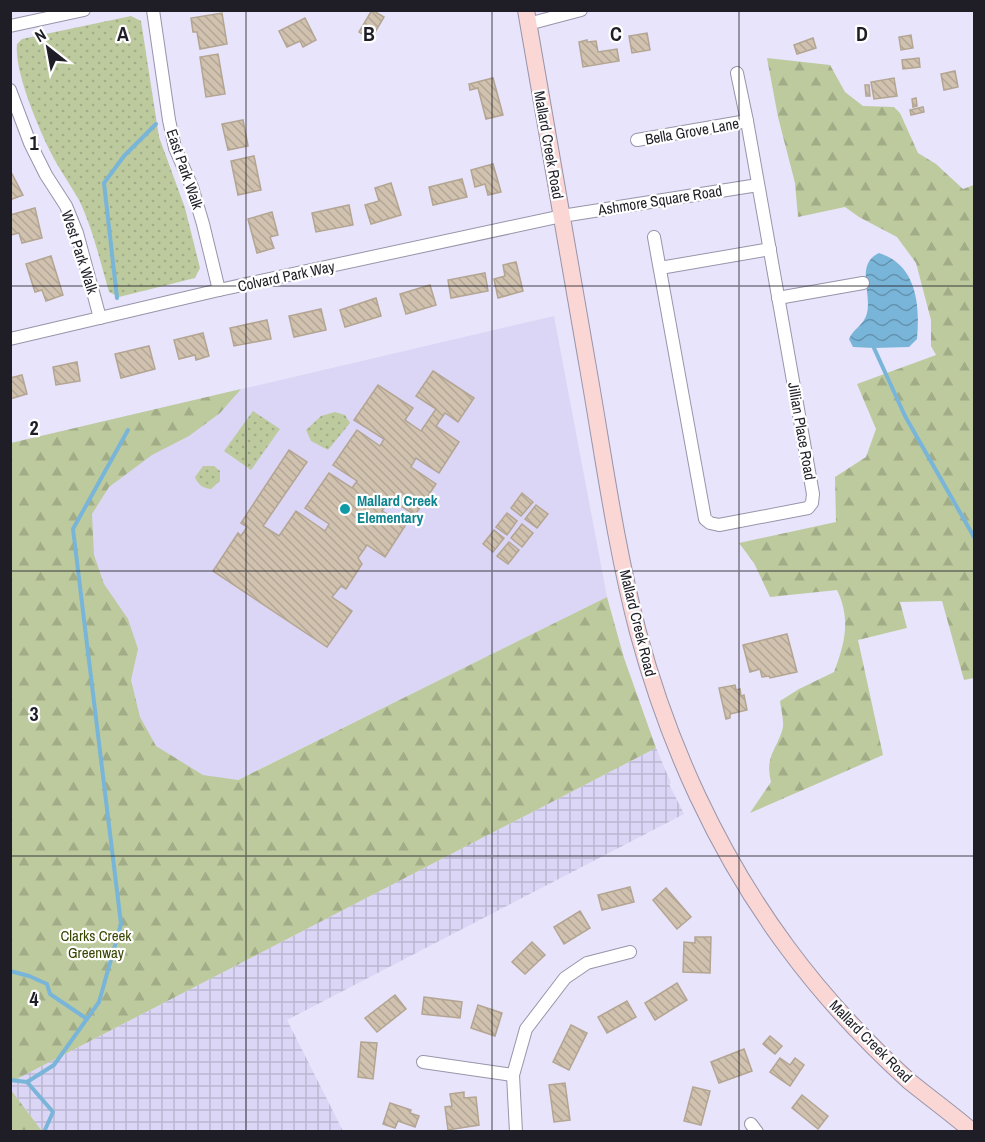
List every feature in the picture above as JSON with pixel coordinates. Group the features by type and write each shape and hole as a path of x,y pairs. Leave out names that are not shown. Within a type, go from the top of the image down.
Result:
{"main road":[{"name":"Mallard Creek Road","path":"527,17 619,544 632,604 655,689 690,780 747,887 803,968 835,1007 871,1045 911,1082 973,1131"}],"street":[{"path":"10,26 84,10"},
{"name":"East Park Walk","path":"153,10 175,148 192,188 219,290"},
{"path":"527,17 581,10"},
{"name":"Jillian Place Road","path":"654,237 705,519 714,525 808,508 813,499 737,73"},
{"name":"West Park Walk","path":"10,90 30,144 66,206 77,233 100,318"},
{"name":"Bella Grove Lane","path":"637,140 747,121"},
{"name":"Ashmore Square Road","path":"562,216 758,185"},
{"name":"Colvard Park Way","path":"10,339 219,290 562,216"},
{"path":"660,268 770,249"},
{"path":"778,298 863,283"},
{"path":"516,1131 513,1075 526,1029 566,978 587,963 630,952"},
{"path":"423,1062 513,1075"}],"shaded area":[{"path":"554,316 607,597 11,892 11,443"},
{"path":"656,748 671,783 669,784 684,814 287,1020 343,1131 42,1131 11,1090 11,1082"}],"green space":[{"path":"131,16 141,21 159,137 185,208 200,268 195,278 119,297 109,292 84,211 57,165 34,114 19,69 17,44 22,39"},
{"path":"767,58 830,65 845,92 863,106 894,107 900,113 918,153 936,164 963,189 974,185 974,678 964,680 942,601 900,602 907,628 858,640 883,755 750,813 771,782 770,760 783,728 780,701 834,672 841,651 845,621 837,590 770,597 754,563 739,543 836,522 835,477 866,457 876,429 857,384 936,355 931,346 931,320 916,263 897,237 845,207 798,217 795,183 778,117"},
{"name":"Clarks Creek Greenway","path":"241,389 220,413 189,436 152,455 109,487 92,514 94,555 104,584 128,619 138,649 131,680 140,717 156,746 203,775 238,780 607,597 624,658 656,748 11,1082 11,443"},
{"path":"253,411 280,429 251,470 224,451"},
{"path":"335,412 345,415 350,423 328,450 311,441 306,430 321,416"},
{"path":"203,466 214,466 220,471 220,481 211,489 201,486 195,477"},
{"path":"11,1090 42,1131 11,1131"}],"water":[{"path":"879,253 892,259 901,267 909,277 913,288 918,326 917,339 909,347 853,347 849,339 866,317 868,305 866,272 872,258"}],"building":[{"path":"372,10 384,17 371,39 359,32"},
{"path":"222,13 227,44 200,49 197,32 193,32 191,18"},
{"path":"305,18 316,40 303,47 300,41 287,47 279,31"},
{"path":"647,33 650,50 632,53 629,36"},
{"path":"911,35 913,48 901,50 899,37"},
{"path":"813,38 816,48 797,54 794,45"},
{"path":"587,40 587,42 596,41 598,52 617,49 619,61 583,67 579,42"},
{"path":"218,54 225,94 206,97 200,57"},
{"path":"919,58 920,67 903,69 902,60"},
{"path":"955,71 958,87 944,90 941,74"},
{"path":"493,78 503,115 486,119 478,88 470,90 469,84"},
{"path":"894,78 897,96 874,99 871,82"},
{"path":"865,85 869,85 870,96 866,96"},
{"path":"916,98 917,106 913,107 912,99"},
{"path":"923,107 924,112 911,115 910,110"},
{"path":"243,120 248,146 228,150 222,124"},
{"path":"254,156 261,190 238,195 231,161"},
{"path":"493,164 501,192 488,195 485,184 475,187 471,170"},
{"path":"10,170 23,195 10,200"},
{"path":"462,179 467,197 433,205 429,187"},
{"path":"391,183 401,215 371,224 365,205 379,201 375,188"},
{"path":"349,205 353,225 316,232 312,213"},
{"path":"35,208 42,238 22,243 19,233 11,235 10,215"},
{"path":"272,212 278,235 270,237 274,248 257,253 248,219"},
{"path":"51,256 63,295 46,301 42,290 35,292 26,264"},
{"path":"516,262 523,291 498,298 494,279 505,276 503,265"},
{"path":"485,273 488,291 451,298 448,280"},
{"path":"430,285 436,305 406,314 400,294"},
{"path":"376,298 381,316 345,327 340,310"},
{"path":"321,309 326,330 294,337 289,316"},
{"path":"267,320 271,339 234,346 230,328"},
{"path":"203,333 209,356 196,360 195,355 179,359 174,340"},
{"path":"149,346 155,369 121,378 115,354"},
{"path":"77,362 80,381 56,385 53,367"},
{"name":"Mallard Creek Elementary","path":"433,371 474,398 458,422 445,413 436,426 459,442 439,473 416,458 411,467 436,484 415,515 390,499 382,511 405,526 385,557 367,545 358,558 362,564 346,589 341,586 332,597 352,611 327,647 213,571 238,533 241,536 247,527 241,523 289,450 307,462 263,526 279,536 296,511 325,531 329,524 305,508 329,473 352,488 357,481 333,465 357,430 380,446 384,439 354,420 378,385 413,408 405,420 421,431 436,409 416,396"},
{"path":"22,375 27,394 10,399 10,378"},
{"path":"522,493 533,502 521,516 511,508"},
{"path":"536,505 548,514 537,528 525,519"},
{"path":"507,513 517,521 507,535 496,527"},
{"path":"522,524 533,533 522,547 511,538"},
{"path":"494,530 504,538 493,552 483,544"},
{"path":"509,542 519,550 508,564 497,556"},
{"path":"787,634 797,672 770,678 769,676 762,677 760,669 750,672 743,645"},
{"path":"735,685 736,690 740,689 741,696 744,695 747,710 730,714 730,718 726,719 719,688"},
{"path":"630,887 634,902 602,910 598,895"},
{"path":"666,888 691,917 677,929 653,900"},
{"path":"580,911 590,928 564,944 554,927"},
{"path":"695,937 711,937 710,973 683,972 684,942 695,943"},
{"path":"532,942 545,955 525,974 512,962"},
{"path":"677,983 687,1000 655,1020 645,1003"},
{"path":"395,995 406,1009 377,1032 365,1018"},
{"path":"424,997 462,1002 460,1018 422,1014"},
{"path":"627,1001 636,1017 607,1033 598,1017"},
{"path":"478,1005 502,1013 495,1036 471,1028"},
{"path":"571,1025 587,1033 569,1070 553,1062"},
{"path":"770,1036 782,1046 775,1054 763,1044"},
{"path":"361,1042 377,1043 373,1079 358,1077"},
{"path":"744,1049 752,1071 719,1083 711,1062"},
{"path":"780,1058 790,1065 795,1058 804,1065 790,1086 770,1072"},
{"path":"565,1083 570,1120 554,1122 549,1085"},
{"path":"693,1087 710,1091 701,1125 684,1121"},
{"path":"464,1092 464,1098 476,1097 479,1125 448,1130 445,1107 452,1106 450,1094"},
{"path":"802,1095 828,1116 818,1129 792,1108"},
{"path":"390,1103 411,1110 410,1113 419,1116 415,1127 398,1121 395,1128 383,1124"}],"waterway":[{"path":"117,298 104,183 124,156 156,124"},
{"path":"874,348 905,416 974,537"},
{"path":"27,1082 54,1065 99,1002 121,924 73,529 128,430"},
{"path":"10,971 47,984 50,994 87,1019"},
{"path":"10,1080 27,1082 53,1112 44,1132"}],"place":[{"name":"Mallard Creek Elementary","path":"345,509"}]}
